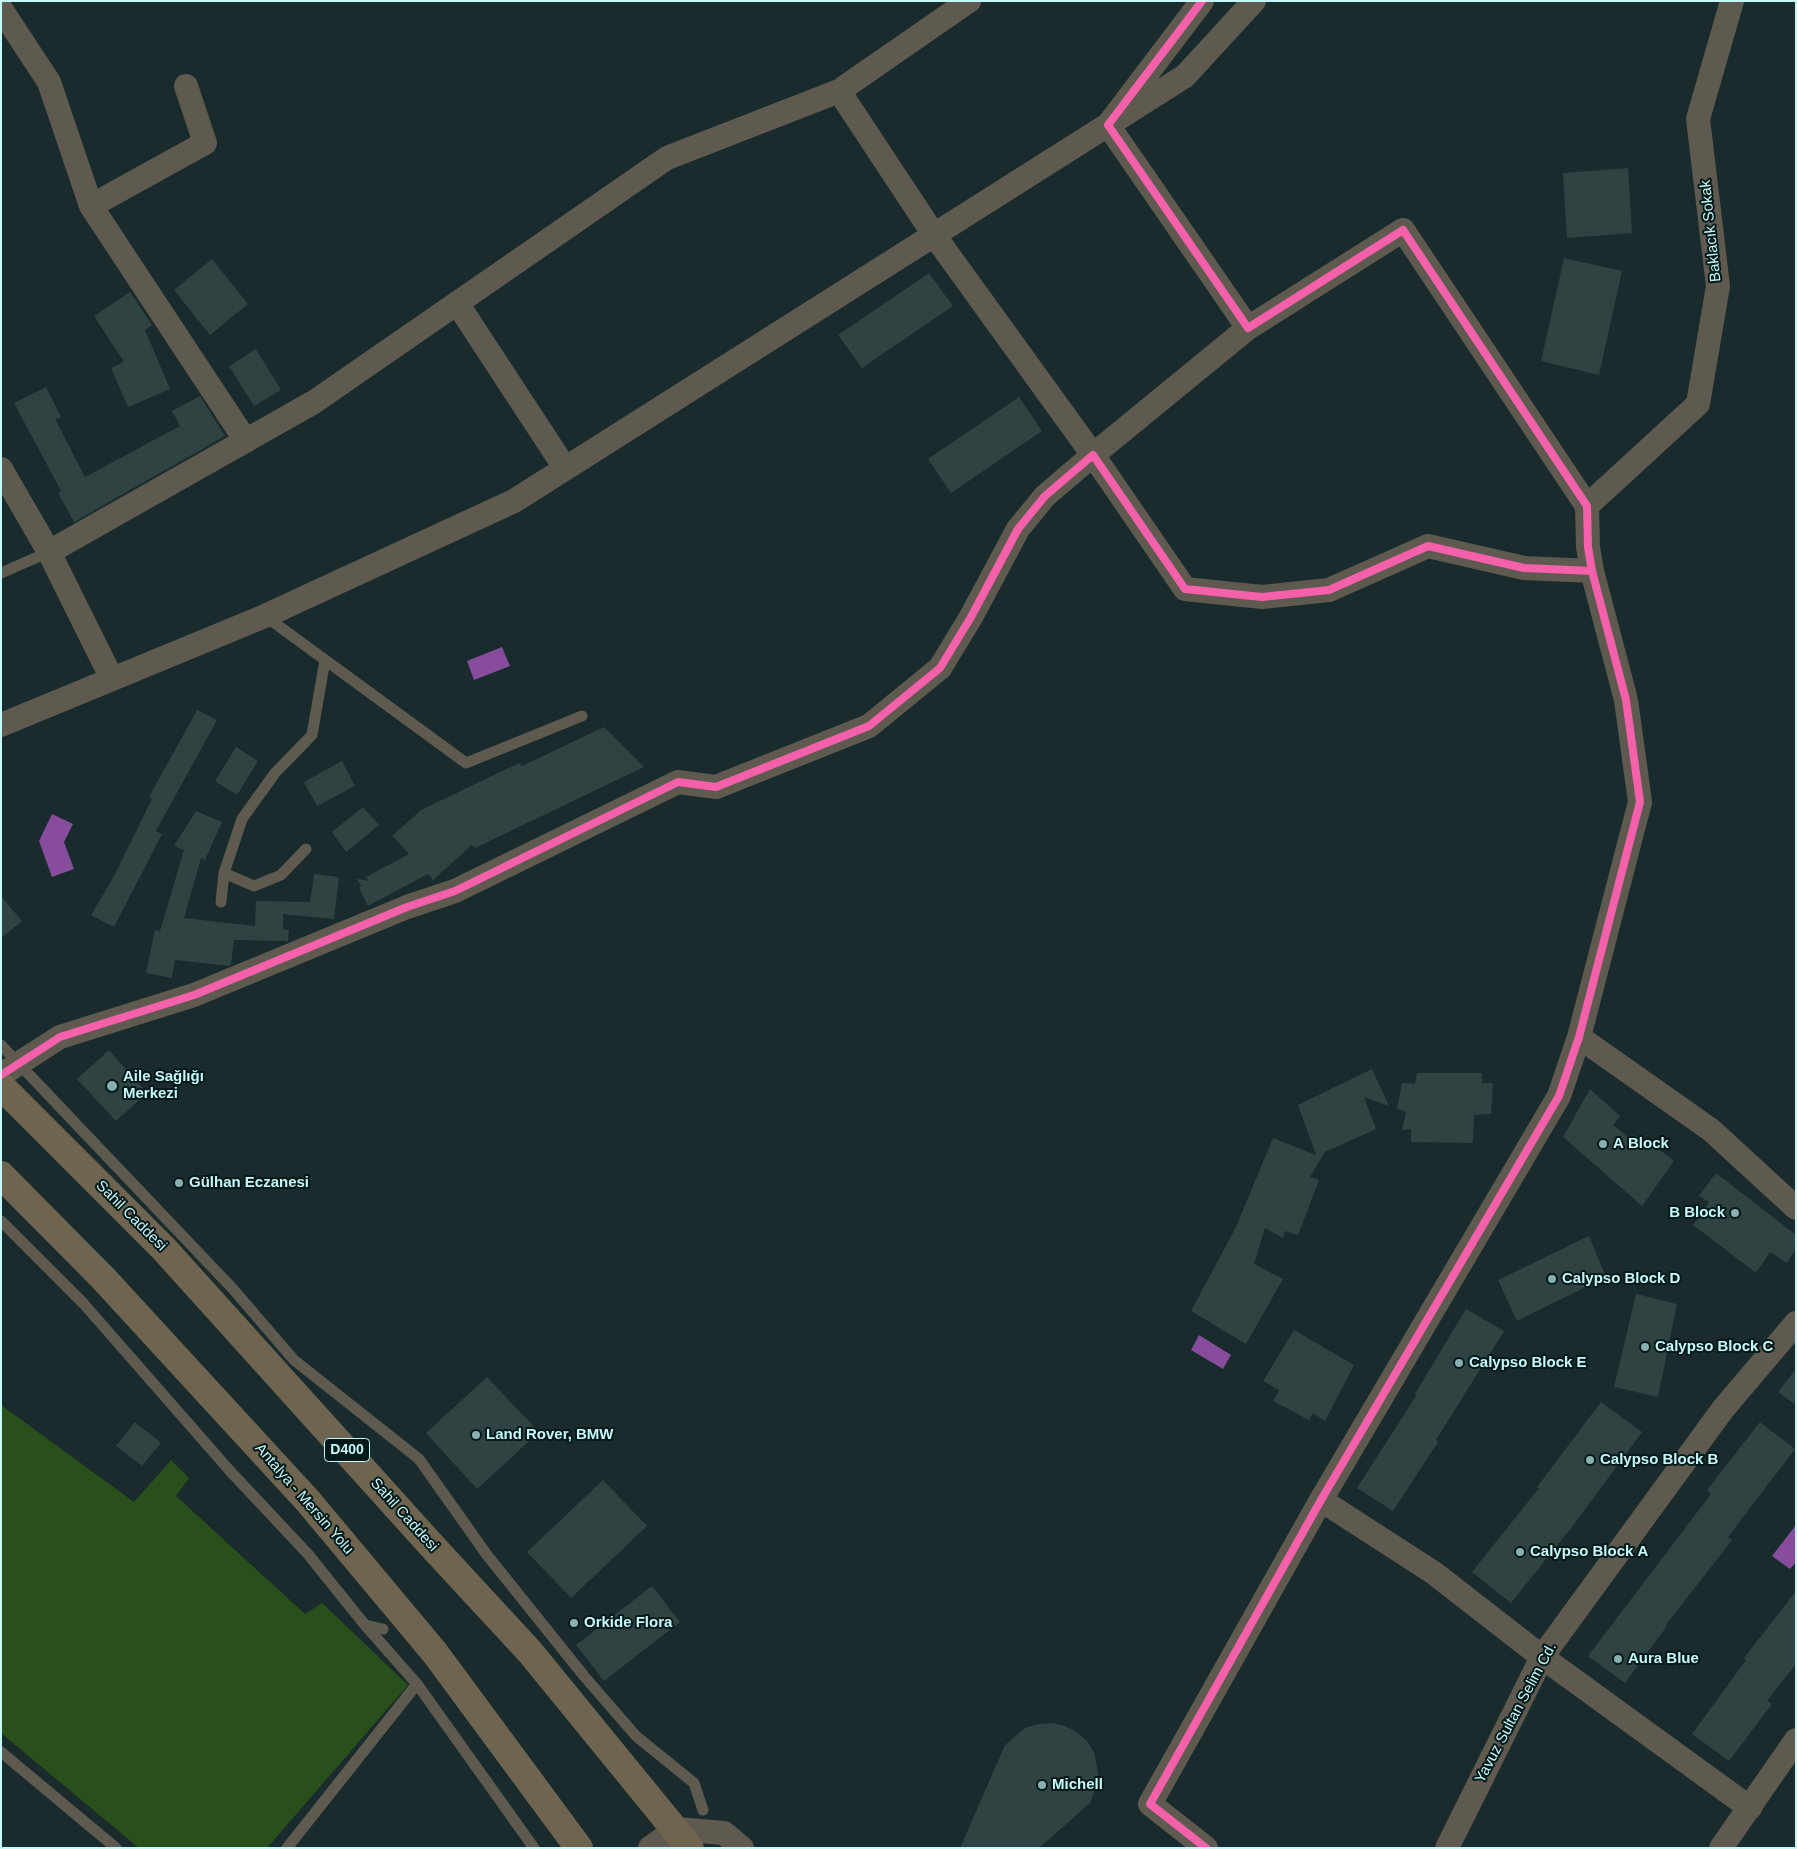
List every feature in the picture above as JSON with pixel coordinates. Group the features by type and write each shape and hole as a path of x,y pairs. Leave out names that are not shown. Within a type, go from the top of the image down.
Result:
{"highway":[{"name":"Sahil Caddesi","path":"1,1086 171,1256 530,1652 683,1838"},
{"name":"Antalya - Mersin Yolu","path":"1,1174 103,1278 308,1501 435,1653 579,1848"}],"street":[{"path":"48,552 314,402 667,158 839,91 969,1"},
{"path":"1108,125 1202,1"},
{"path":"1,726 265,616 514,501 1184,76 1254,1"},
{"name":"Baklacık Sokak","path":"1587,506 1698,404 1718,286 1698,119 1732,1"},
{"path":"1,9 50,82 90,206 246,440"},
{"path":"90,206 206,143 186,86"},
{"path":"839,91 934,235 1093,455 1185,589 1262,597 1329,590 1428,546 1524,568 1592,571"},
{"path":"1108,125 1248,328"},
{"path":"11,1069 60,1037 194,995 407,907 456,891 678,782 716,787 868,726 940,668 971,617 1018,529 1045,496 1248,328 1403,230 1587,506 1588,547 1592,571 1626,700 1640,802 1579,1037 1559,1096 1321,1500 1150,1804 1206,1848"},
{"path":"457,304 565,468"},
{"path":"1,469 48,552 112,679"},
{"path":"1579,1037 1711,1130 1796,1208"},
{"name":"Yavuz Sultan Selim Cd.","path":"1447,1848 1542,1657 1723,1409 1796,1323"},
{"path":"1321,1500 1434,1573 1542,1657 1750,1808"},
{"path":"1721,1848 1796,1740"},
{"path":"650,1848 683,1838 724,1833 742,1848"}],"lane":[{"path":"1,573 48,552"},
{"path":"265,616 466,763 582,716"},
{"path":"221,902 224,873 242,819 275,773 312,735 325,660"},
{"path":"224,873 254,886 281,875 306,849"},
{"path":"1,1045 11,1069 233,1289 294,1360 419,1459 487,1555 584,1676 636,1736 694,1783 703,1810"},
{"path":"1,1221 83,1303 230,1471 307,1553 416,1684 531,1844"},
{"path":"365,1625 384,1629"},
{"path":"287,1848 416,1684"},
{"path":"1,1752 116,1848"}],"green space":[{"path":"1,1405 134,1502 171,1460 189,1478 176,1496 305,1614 322,1603 408,1685 267,1848 139,1848 1,1733"}],"shaded area":[{"path":"502,647 510,666 474,680 467,661"},
{"path":"52,814 73,824 64,842 74,869 52,877 39,841"},
{"path":"1199,1335 1231,1355 1223,1369 1191,1350"},
{"path":"1796,1525 1796,1562 1790,1569 1772,1556"}],"building":[{"path":"1628,168 1632,233 1567,238 1563,173"},
{"path":"1564,258 1622,271 1599,375 1541,361"},
{"path":"212,259 248,304 210,335 174,290"},
{"path":"929,273 953,306 862,368 838,335"},
{"path":"130,292 152,325 145,330 170,389 128,407 111,368 124,362 94,316"},
{"path":"256,349 281,390 254,406 229,366"},
{"path":"46,387 61,417 55,419 85,477 180,426 172,411 200,396 225,436 74,522 58,493 61,491 14,403"},
{"path":"1019,397 1042,431 951,493 928,459"},
{"path":"197,710 217,720 156,831 162,834 114,927 91,915 113,878 152,799 149,797"},
{"path":"604,727 644,767 475,848 472,845 433,880 428,874 368,906 359,888 361,886 357,879 369,881 366,877 409,854 392,836 421,810 519,763 522,766"},
{"path":"236,747 258,761 237,795 215,781"},
{"path":"342,761 355,786 317,806 304,782"},
{"path":"363,807 379,825 346,852 332,832"},
{"path":"196,811 222,822 205,860 201,858 184,918 255,926 256,901 310,902 314,874 339,877 334,919 283,914 283,929 289,930 288,941 234,940 231,965 229,966 175,960 172,978 146,973 155,930 160,931 184,850 174,846"},
{"path":"1,896 22,921 1,938"},
{"name":"Aile Sağlığı Merkezi","path":"109,1050 147,1093 116,1121 77,1079"},
{"path":"1372,1069 1389,1106 1364,1097 1376,1129 1325,1152 1310,1177 1319,1180 1298,1235 1285,1231 1283,1238 1265,1228 1254,1264 1283,1279 1246,1344 1191,1311 1236,1227 1273,1138 1316,1155 1298,1105"},
{"path":"1417,1073 1482,1073 1482,1083 1493,1083 1491,1114 1474,1115 1473,1143 1411,1142 1411,1129 1402,1130 1406,1112 1397,1109 1402,1083 1415,1084"},
{"name":"A Block","path":"1590,1089 1620,1116 1613,1125 1641,1148 1647,1140 1674,1161 1642,1206 1563,1137"},
{"name":"B Block","path":"1716,1173 1796,1235 1796,1249 1787,1263 1770,1252 1756,1273 1693,1225 1709,1202 1699,1196"},
{"name":"Calypso Block D","path":"1589,1236 1606,1277 1517,1321 1498,1280"},
{"name":"Calypso Block C","path":"1636,1294 1677,1304 1658,1397 1614,1387"},
{"path":"1466,1309 1504,1331 1436,1440 1438,1442 1393,1511 1357,1488 1416,1396 1415,1394"},
{"path":"1294,1330 1354,1365 1325,1421 1313,1413 1309,1420 1273,1401 1279,1390 1263,1381"},
{"path":"1796,1369 1796,1405 1778,1392"},
{"path":"487,1377 539,1432 477,1489 426,1433"},
{"path":"1601,1402 1642,1432 1575,1523 1511,1603 1472,1572 1539,1488 1537,1487"},
{"path":"135,1422 161,1443 142,1466 116,1446"},
{"path":"1760,1422 1795,1449 1728,1537 1732,1540 1666,1625 1625,1683 1588,1656 1711,1494 1707,1490"},
{"path":"603,1480 647,1526 571,1598 527,1552"},
{"path":"652,1586 680,1622 604,1681 576,1645"},
{"path":"1796,1591 1796,1664 1767,1701 1772,1704 1729,1761 1692,1734 1746,1660 1744,1658"},
{"name":"Michell","path":"1052,1723 1065,1726 1077,1732 1087,1741 1094,1752 1099,1778 1090,1803 1039,1848 960,1848 1005,1745 1025,1728 1038,1724"}],"cycle path":[{"path":"1202,1 1108,125 1248,328 1403,230 1587,506 1588,547 1592,571 1626,700 1640,802 1579,1037 1559,1096 1321,1500 1150,1804 1206,1848"},
{"path":"1,1075 60,1037 194,995 407,907 455,891 678,782 716,787 869,726 940,668 971,617 1018,529 1045,496 1093,455 1185,589 1262,597 1329,590 1428,546 1524,568 1592,571"}],"place":[{"name":"Aile Sağlığı Merkezi","path":"112,1086"},
{"name":"A Block","path":"1603,1144"},
{"name":"Gülhan Eczanesi","path":"179,1183"},
{"name":"B Block","path":"1735,1213"},
{"name":"Calypso Block D","path":"1552,1279"},
{"name":"Calypso Block C","path":"1645,1347"},
{"name":"Calypso Block E","path":"1459,1363"},
{"name":"Land Rover, BMW","path":"476,1435"},
{"name":"Calypso Block B","path":"1590,1460"},
{"name":"Calypso Block A","path":"1520,1552"},
{"name":"Orkide Flora","path":"574,1623"},
{"name":"Aura Blue","path":"1618,1659"},
{"name":"Michell","path":"1042,1785"}]}
